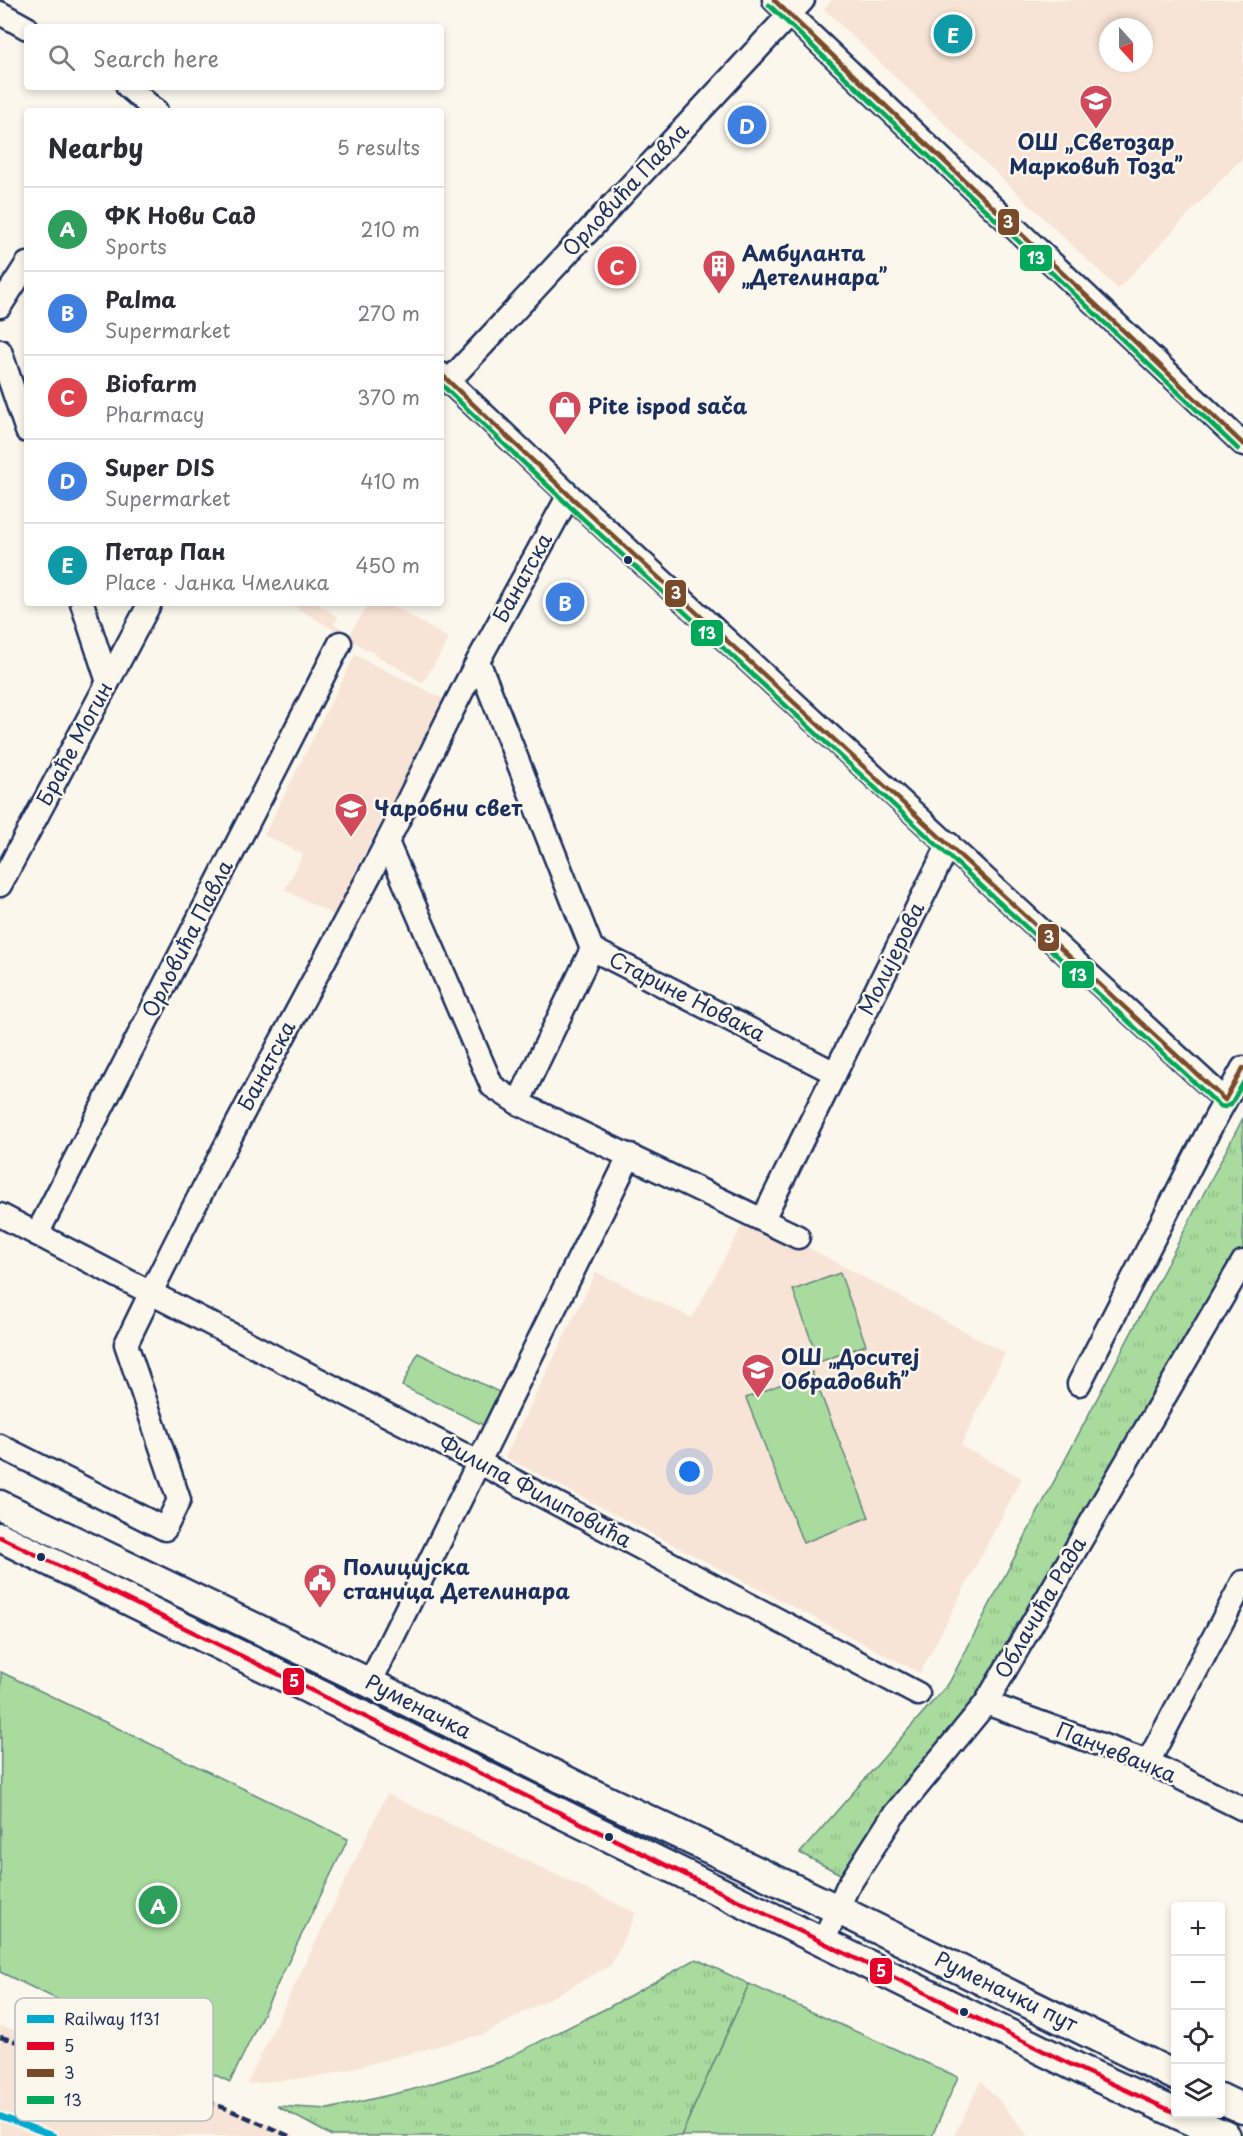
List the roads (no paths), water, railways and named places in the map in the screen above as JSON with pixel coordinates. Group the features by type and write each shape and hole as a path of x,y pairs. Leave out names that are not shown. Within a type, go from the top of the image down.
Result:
{"main road":[{"name":"Руменачка","path":"0,1505 370,1683 585,1790 837,1909"},
{"name":"Руменачка","path":"0,1537 822,1942"},
{"name":"Руменачки пут","path":"837,1909 1171,2074"},
{"name":"Руменачки пут","path":"822,1942 1084,2071 1171,2111"},
{"path":"1225,2100 1243,2109"},
{"name":"Руменачки пут","path":"1187,2118 1226,2136"}],"street":[{"name":"Орловића Павла","path":"445,378 789,5"},
{"path":"789,5 1243,444"},
{"path":"0,13 24,26"},
{"path":"132,90 152,108"},
{"path":"0,306 24,271"},
{"path":"0,351 24,422"},
{"path":"445,378 1225,1100"},
{"name":"Банатска","path":"150,1292 229,1138 387,842 451,710 569,495"},
{"path":"83,606 108,682"},
{"name":"Браће Могин","path":"0,885 108,682 141,610"},
{"name":"Орловића Павла","path":"37,1234 339,643"},
{"path":"478,661 592,948"},
{"path":"387,842 492,1086 518,1103 798,1237"},
{"name":"Молијерова","path":"835,1073 949,844"},
{"name":"Старине Новака","path":"518,1103 592,948 835,1073"},
{"path":"1079,1384 1243,1068"},
{"path":"763,1219 835,1073"},
{"path":"370,1683 630,1155"},
{"name":"Филипа Филиповића","path":"0,1215 480,1463 918,1694"},
{"name":"Облачића Рада","path":"822,1942 847,1888 892,1816 986,1703 1243,1262"},
{"path":"0,1446 165,1529 179,1500 126,1344 150,1292"},
{"path":"1148,1762 1243,1582"},
{"name":"Панчевачка","path":"986,1703 1148,1762 1243,1809"}],"railway":[{"path":"0,2037 15,2041"},
{"path":"213,2104 289,2136"}],"rail line":[{"name":"1131","path":"0,2116 54,2136"}],"place":[{"name":"Петар Пан","path":"953,34"},
{"name":"Super DIS","path":"747,125"},
{"name":"ОШ „Светозар Марковић Тоза”","path":"1096,130"},
{"name":"Biofarm","path":"617,266"},
{"name":"Амбуланта „Детелинара”","path":"719,295"},
{"name":"Pite ispod sača","path":"565,436"},
{"name":"Palma","path":"565,602"},
{"name":"Чаробни свет","path":"351,838"},
{"name":"ОШ „Доситеј Обрадовић”","path":"758,1399"},
{"name":"Полицијска станица Детелинара","path":"320,1609"},
{"name":"ФК Нови Сад","path":"158,1905"}]}
